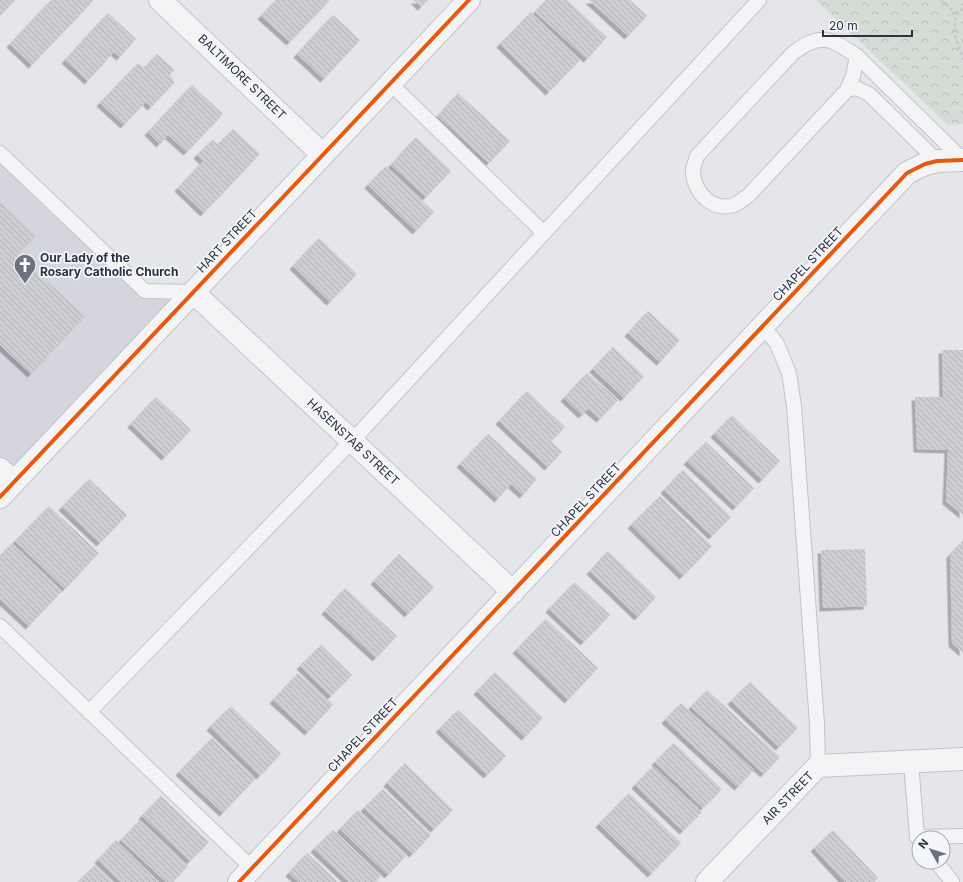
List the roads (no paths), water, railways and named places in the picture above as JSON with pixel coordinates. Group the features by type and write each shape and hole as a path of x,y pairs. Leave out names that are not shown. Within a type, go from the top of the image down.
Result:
{"street":[{"name":"BALTIMORE STREET","path":"160,0 323,154"},
{"name":"HART STREET","path":"5,483 193,292 469,0"},
{"name":"CHAPEL STREET","path":"245,875 907,173 925,164 937,161 963,160"},
{"name":"HASENSTAB STREET","path":"193,292 513,592"},
{"name":"AIR STREET","path":"707,882 818,766 963,759"}],"lane":[{"path":"89,712 352,441 759,0"},
{"path":"857,56 853,76 847,90 748,196 737,204 725,206 713,204 701,196 695,185 693,170 697,156 793,53 805,44 816,39 827,39 841,45 857,56 963,160"},
{"path":"390,83 544,233"},
{"path":"847,90 856,88 869,94 937,161"},
{"path":"0,153 145,291 193,292"},
{"path":"763,326 777,344 789,372 794,406 817,724 818,766"},
{"path":"0,626 89,712 245,875"},
{"path":"911,762 917,830"},
{"path":"951,837 963,836"},
{"path":"942,870 952,882"}],"place":[{"name":"Our Lady of the Rosary Catholic Church","path":"25,284"}]}
